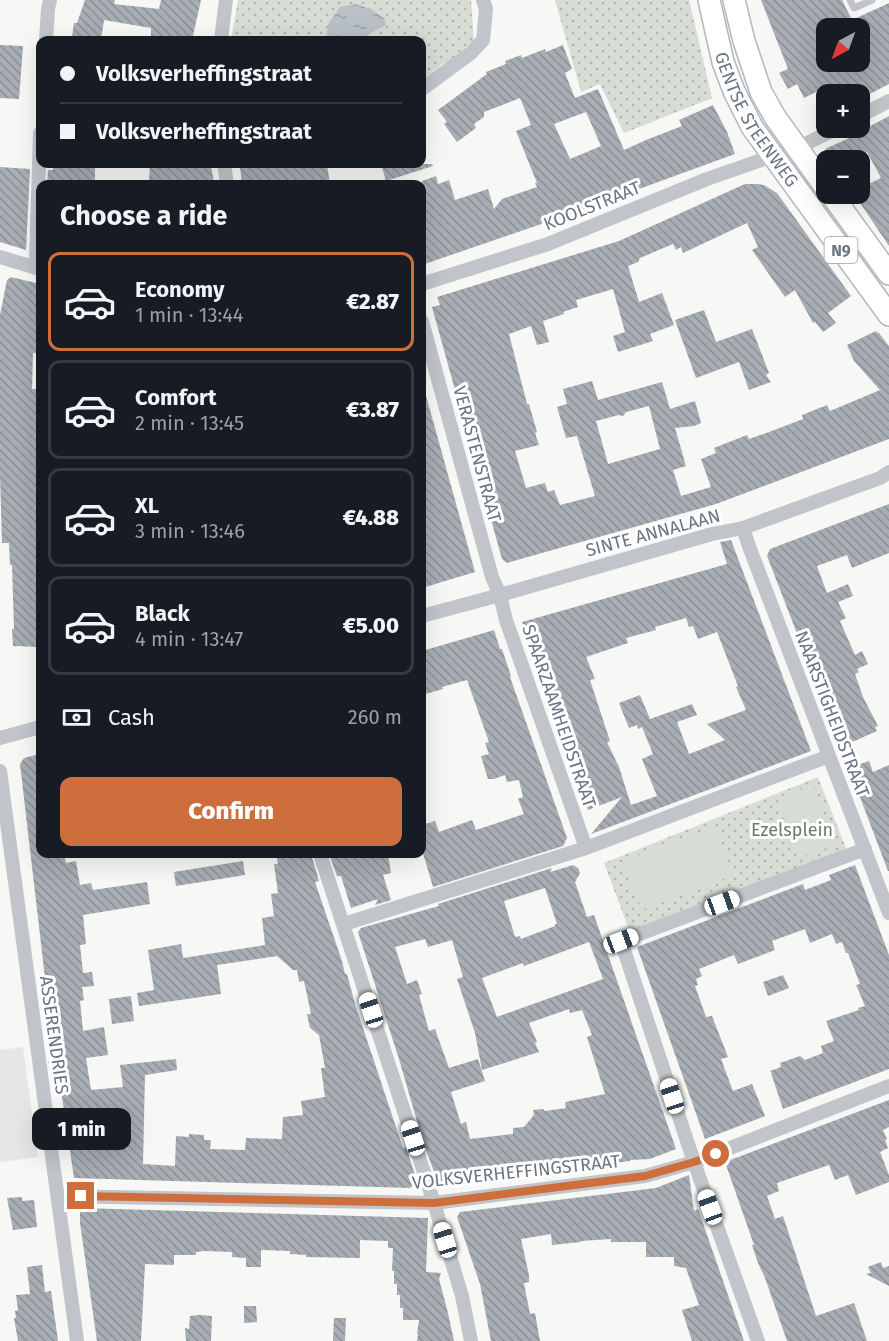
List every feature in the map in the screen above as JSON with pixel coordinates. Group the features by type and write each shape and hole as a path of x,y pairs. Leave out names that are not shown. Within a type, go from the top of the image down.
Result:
{"main road":[{"name":"GENTSE STEENWEG","path":"709,0 723,62 752,127 889,315"},
{"name":"GENTSE STEENWEG","path":"734,0 744,41 761,92 775,117 816,174"},
{"path":"773,156 797,148"},
{"name":"N9","path":"838,204 889,274"}],"street":[{"path":"46,36 51,0"},
{"path":"222,36 226,0"},
{"path":"426,86 471,53 483,40 486,9 483,0"},
{"path":"870,111 889,101"},
{"path":"797,148 818,138"},
{"name":"KOOLSTRAAT","path":"426,283 548,244 707,179 773,156"},
{"path":"0,257 36,268"},
{"name":"VERASTENSTRAAT","path":"426,336 492,577 500,595"},
{"name":"SINTE ANNALAAN","path":"426,615 712,534 743,528 880,478 889,472"},
{"name":"NAARSTIGHEIDSTRAAT","path":"743,528 889,913"},
{"name":"SPAARZAAMHEIDSTRAAT","path":"500,595 506,620 586,848"},
{"path":"0,738 36,728"},
{"path":"344,924 586,848 829,756"},
{"name":"ASSERENDRIES","path":"0,771 77,1341"},
{"path":"758,1341 694,1162 621,941 864,849"},
{"path":"321,858 434,1203 462,1296 471,1341"},
{"name":"VOLKSVERHEFFINGSTRAAT","path":"58,1196 434,1203 645,1176 694,1162 889,1086"}],"lane":[{"path":"850,0 854,8 872,0"}],"shaded area":[{"path":"23,1047 38,1157 0,1162 0,1050"}],"green space":[{"path":"238,0 471,0 474,40 449,63 444,63 426,77 426,36 232,36"},
{"path":"555,0 689,0 712,98 624,133 600,84 581,92"},
{"name":"Ezelsplein","path":"818,777 847,851 630,932 604,863"},
{"path":"812,785 835,845 800,858 777,798"},
{"path":"714,827 733,875 642,910 623,861"}],"water":[{"path":"355,4 371,9 385,19 386,25 368,36 326,36 328,24 340,7"}],"building":[{"path":"85,0 115,0 114,4 159,9 161,0 201,0 193,36 151,36 151,28 104,20 102,36 72,36 74,23 77,23"},
{"path":"761,0 842,0 851,18 816,18 816,72 870,72 870,18 856,18 889,3 889,84 870,94 870,84 816,84 816,92 804,98 797,84 788,89 779,73 788,69"},
{"path":"0,45 23,46 19,99 0,98"},
{"path":"563,45 572,69 565,73 575,98 598,89 624,150 682,126 679,120 713,105 735,154 426,264 425,180 436,176 438,184 449,180 455,200 488,189 494,209 502,199 537,187 516,131 531,125 520,98 484,112 484,117 474,124 476,128 457,142 444,124 447,122 438,110 487,74 486,72 506,64 505,61 521,55 522,58 545,49 546,52","holes":["586,112 601,146 570,159 554,124"]},
{"path":"889,116 889,246 861,204 870,204 870,183 881,178 870,158 870,150 825,149 849,138 870,138 870,126"},
{"path":"426,164 433,166 389,180 386,180 382,168 426,168"},
{"path":"0,167 30,169 26,250 0,242"},
{"path":"53,168 95,168 95,180 47,180 48,170 53,170"},
{"path":"150,168 212,168 213,180 149,180"},
{"path":"240,168 328,168 329,180 242,180"},
{"path":"745,184 764,185 777,193 851,296 828,313 836,323 823,332 815,322 813,323 795,290 785,297 752,250 758,247 747,223 683,253 681,247 676,250 673,244 640,258 638,262 628,266 639,302 662,293 674,325 650,334 653,341 618,352 613,336 625,332 613,289 576,300 578,307 543,321 549,342 537,345 531,326 509,334 539,445 515,451 526,488 545,483 548,492 554,490 560,505 595,496 577,436 566,438 557,407 567,404 563,389 592,381 598,400 662,382 670,409 695,401 701,423 675,428 686,466 673,470 681,496 711,487 701,459 716,453 714,448 747,435 749,439 769,432 803,419 802,415 827,405 830,411 880,390 854,361 847,345 876,331 889,346 889,439 716,504 507,563 502,559 432,307 440,305 437,297 619,241","holes":["649,406 660,449 608,464 596,421 623,416 626,412"]},
{"path":"11,277 36,283 36,353 33,353 32,389 36,389 36,647 13,646 12,565 10,565 9,543 2,543 0,315 7,280"},
{"path":"704,310 716,342 752,329 769,373 766,375 771,382 749,390 739,362 696,378 675,320"},
{"path":"426,396 475,572 426,587"},
{"path":"889,504 889,553 852,568 847,555 817,566 827,593 848,584 853,596 838,602 846,618 840,621 855,655 862,651 868,664 857,669 859,672 855,674 863,697 878,726 875,727 877,731 841,747 767,556 770,549"},
{"path":"731,540 811,751 591,834 622,797 588,810 522,622 727,564 720,542","holes":["686,618 689,627 693,626 698,639 717,632 746,710 707,724 725,740 689,754 677,722 697,715 692,704 650,719 640,695 619,703 629,728 637,725 638,729 642,727 653,754 642,759 657,796 631,805 619,767 607,742 610,741 590,680 595,679 586,657 628,643 626,638 656,630 655,627"]},
{"path":"494,630 567,838 563,846 433,887 424,858 426,824 435,821 439,832 472,820 476,830 524,814 518,799 523,797 519,780 507,782 505,775 488,779 481,756 489,754 485,743 489,742 467,680 426,694 426,650"},
{"path":"36,755 36,858 65,858 66,863 76,861 80,885 91,883 93,890 147,882 150,904 83,915 86,944 80,945 83,973 92,972 94,986 82,987 84,1000 80,1001 83,1031 104,1027 108,1055 86,1058 91,1090 123,1087 120,1065 176,1059 177,1070 145,1075 143,1164 175,1166 176,1136 204,1135 204,1140 211,1140 210,1149 245,1150 246,1138 282,1139 283,1117 303,1115 301,1101 325,1097 321,1068 325,1068 319,1035 310,1028 307,1014 311,1014 304,981 299,982 297,970 293,970 277,956 217,965 221,994 139,1006 137,993 154,990 148,950 181,944 183,958 265,945 262,918 274,916 271,894 278,893 274,864 278,864 277,858 312,858 319,881 315,882 403,1148 406,1147 417,1181 410,1188 74,1178 57,1063 49,1064 48,1062 56,1053 49,1012 20,764 24,758"},
{"path":"869,761 873,772 889,765 889,871 849,768"},
{"path":"330,858 389,858 391,873 383,875 391,900 375,905 378,899 351,908 341,876 337,876"},
{"path":"243,861 245,875 176,886 174,872"},
{"path":"573,865 578,868 580,873 575,882 587,917 594,915 676,1149 650,1159 439,1185 423,1142 358,932 361,928 439,906 438,904 552,868 550,872","holes":["545,888 557,924 521,939 520,936 515,937 504,901","425,939 428,947 452,940 463,977 457,979 475,1033 482,1070 539,1052 529,1023 569,1009 570,1013 582,1010 592,1035 587,1037 605,1094 565,1102 566,1108 533,1110 534,1115 524,1127 513,1128 513,1134 470,1139 466,1122 461,1124 451,1092 485,1081 478,1059 449,1068 435,1029 429,1031 417,980 407,984 395,947","589,942 603,979 497,1017 482,978 523,963 524,966"]},
{"path":"855,865 889,955 889,1069 783,1109 770,1071 781,1067 780,1063 800,1056 805,1060 823,1053 821,1046 834,1041 826,1021 865,1006 856,985 860,984 842,942 836,944 832,934 810,943 805,929 772,941 775,950 738,964 734,955 699,969 702,976 696,979 698,985 695,986 706,1017 712,1016 728,1057 721,1059 733,1091 752,1084 765,1116 705,1139 637,947 803,884 805,890 831,880 829,875"},
{"path":"783,975 789,988 768,996 763,982"},
{"path":"131,996 134,1021 112,1024 109,999"},
{"path":"889,1100 889,1127 883,1130 888,1148 880,1152 889,1175 889,1182 856,1195 848,1175 835,1180 829,1165 777,1183 779,1191 767,1196 775,1219 783,1216 816,1316 854,1303 867,1341 787,1341 758,1263 725,1162"},
{"path":"689,1175 694,1211 698,1209 744,1341 692,1341 682,1310 699,1305 686,1268 674,1266 674,1257 646,1257 646,1242 611,1242 611,1239 552,1245 551,1234 521,1239 529,1275 529,1282 524,1283 525,1289 530,1314 535,1313 540,1341 491,1341 480,1284 457,1217 460,1212 656,1188"},
{"path":"22,1197 22,1201 34,1200 37,1227 13,1230 7,1198"},
{"path":"80,1208 428,1218 426,1272 441,1273 439,1279 454,1341 417,1341 419,1320 403,1320 403,1308 400,1308 400,1295 397,1295 397,1284 394,1284 394,1271 392,1271 393,1248 388,1248 388,1241 360,1240 360,1258 306,1257 306,1255 290,1254 290,1251 261,1250 261,1267 246,1267 246,1258 232,1257 232,1252 204,1251 196,1252 196,1255 174,1255 174,1265 145,1264 141,1341 97,1341 80,1223"},
{"path":"881,1262 883,1268 889,1266 889,1286 866,1274 871,1273 868,1267"},
{"path":"42,1265 45,1292 51,1291 58,1341 18,1341 14,1318 16,1318 15,1311 18,1310 16,1295 30,1294 27,1267"},
{"path":"244,1306 256,1306 257,1322 244,1323"},
{"path":"190,1316 212,1316 211,1341 186,1341 185,1328 189,1329"},
{"path":"334,1318 346,1318 345,1341 333,1341"}],"route":[{"path":"81,1196 434,1203 645,1176 716,1154"}]}
